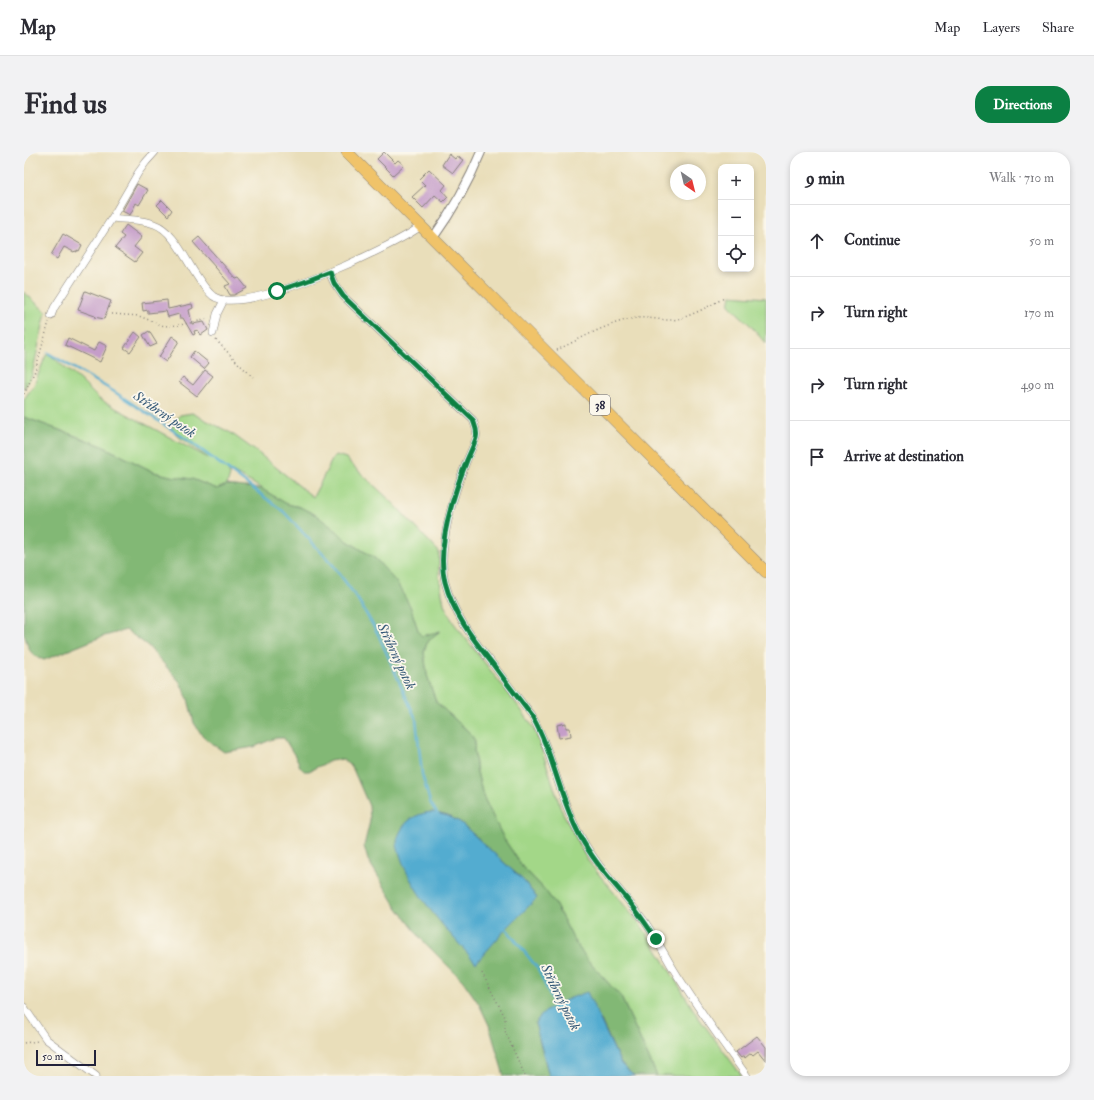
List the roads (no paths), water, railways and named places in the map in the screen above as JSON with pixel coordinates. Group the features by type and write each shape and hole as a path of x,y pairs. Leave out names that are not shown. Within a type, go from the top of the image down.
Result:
{"main road":[{"name":"38","path":"347,152 766,572"}],"street":[{"path":"51,316 54,308 95,242 112,218 138,173 156,152"},
{"path":"433,238 456,204 471,176 480,152"},
{"path":"112,218 147,222 160,227 173,239 195,274 208,291 214,296 224,300 252,298 304,282 387,246 421,226"},
{"path":"330,272 334,283 343,296 473,420 476,428 476,437 454,497 445,535 443,554 445,580 450,600 460,621 532,716 550,753 564,801 574,824 590,852 602,870 644,921 682,983 716,1034 747,1076"},
{"path":"213,333 216,318 224,300"},
{"path":"24,1007 46,1039 96,1076"}],"water":[{"path":"432,812 448,816 460,822 524,881 537,898 506,929 476,963 444,927 424,901 407,873 398,849 398,837 406,824 416,816"},
{"path":"587,992 621,1064 634,1076 549,1076 535,1023 551,1008 565,1000"}],"waterway":[{"name":"Stříbrný potok","path":"48,353 113,391 192,443 283,511 333,565 357,598 378,634 416,719 422,774 430,802 438,815"},
{"name":"Stříbrný potok","path":"505,927 538,969 555,1007"}]}
